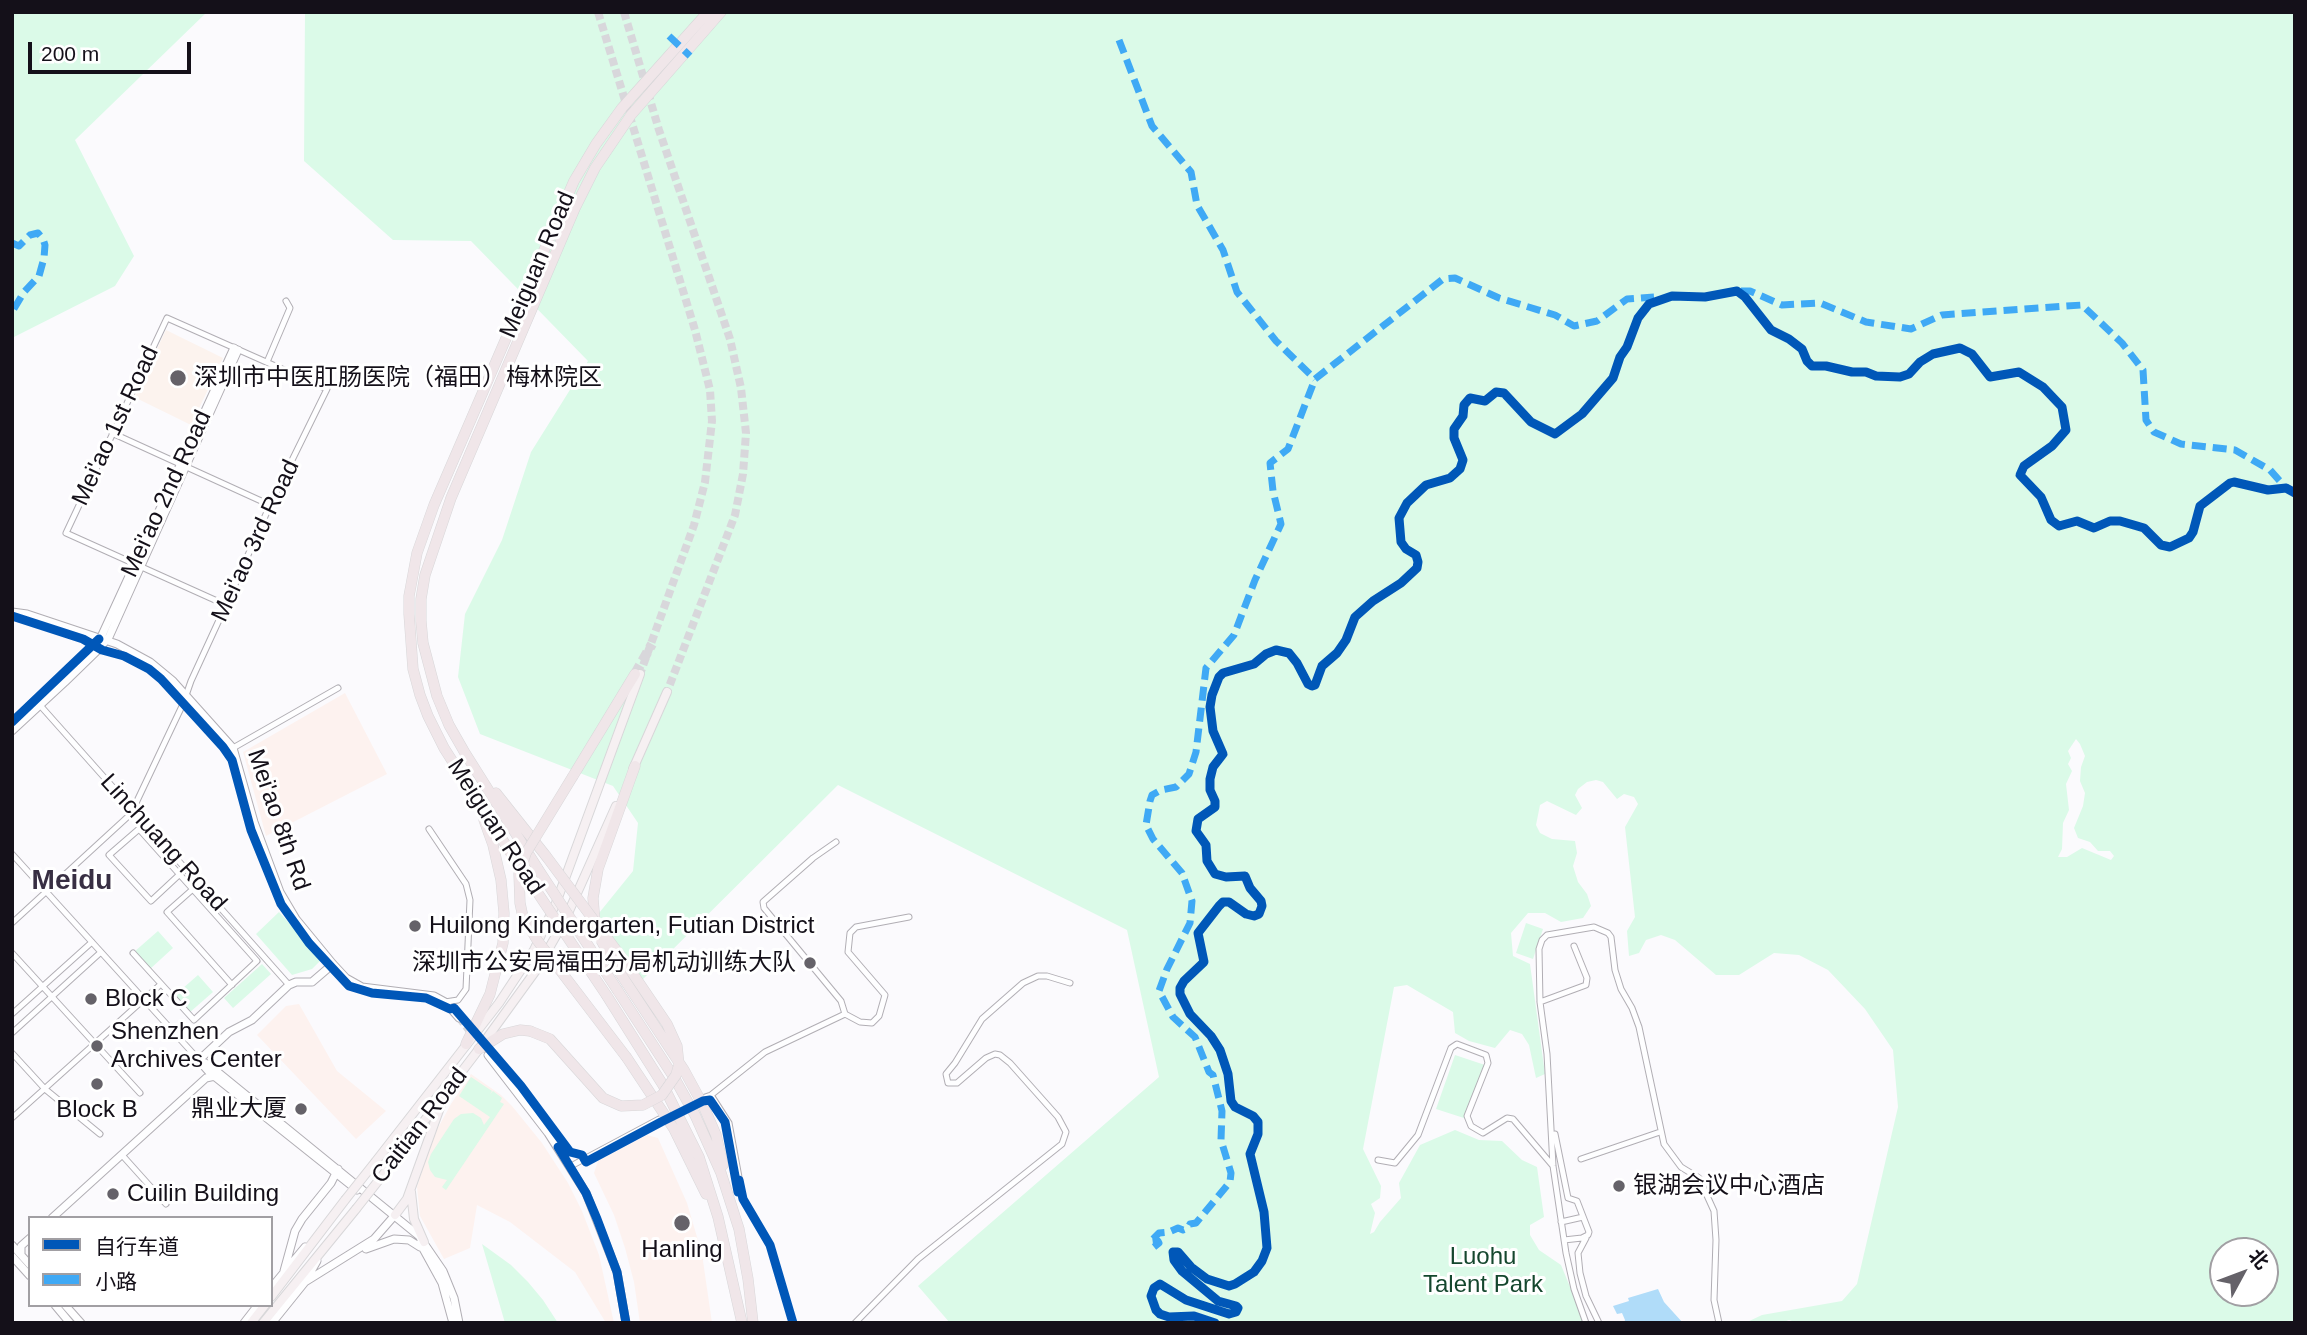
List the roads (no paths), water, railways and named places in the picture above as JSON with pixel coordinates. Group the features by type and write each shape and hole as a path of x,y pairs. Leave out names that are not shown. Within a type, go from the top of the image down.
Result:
{"highway":[{"name":"Meiguan Road","path":"708,12 622,108 574,181 435,505 417,554 409,614 413,669 428,716 466,785 663,1085 690,1135 718,1217"},
{"name":"Meiguan Road","path":"721,12 631,115 595,168 575,208 440,526 425,575 421,600 422,632 437,696 449,725 538,869 675,1079 695,1115 727,1189"},
{"path":"637,674 526,853 519,874 520,903 523,917 537,940 627,1058 674,1129 718,1217 742,1323"},
{"path":"465,753 546,856 667,1024 677,1046 679,1065 662,1095 643,1105 621,1107 594,1090 550,1039 530,1031 513,1031 497,1037 484,1052"},
{"path":"635,766 607,840 595,883 593,912 601,940 702,1101 716,1135 748,1279 753,1323"},
{"path":"466,785 493,845 501,880 504,913 503,943 494,982 466,1044"}],"main road":[{"name":"Caitian Road","path":"273,1294 512,985 556,903 637,674"},
{"name":"Caitian Road","path":"264,1323 446,1092 484,1052 565,920 667,692"},
{"path":"394,1217 405,1203 446,1092"},
{"path":"411,1186 414,1219 424,1242"},
{"path":"251,1323 263,1307"}],"street":[{"path":"236,349 267,362 290,308 286,301"},
{"name":"Mei'ao 1st Road","path":"138,565 66,533 167,318 236,349"},
{"name":"Mei'ao 2nd Road","path":"38,703 102,640 236,349"},
{"name":"Mei'ao 3rd Road","path":"134,811 270,505 327,389 267,362"},
{"path":"112,433 270,505"},
{"path":"138,565 226,605"},
{"name":"Mei'ao 8th Rd","path":"12,612 27,614 117,644 150,662 186,694 233,748 254,822 280,892 296,919 333,964 346,978 362,987 428,994 445,1002"},
{"path":"233,748 338,688"},
{"path":"12,722 38,703"},
{"path":"12,731 38,703"},
{"name":"Linchuang Road","path":"38,703 289,985"},
{"path":"12,923 134,811"},
{"path":"133,953 194,1020 257,961 180,874 139,829 109,855 151,901 180,874"},
{"path":"429,829 466,884 471,900 466,989 458,1000 445,1002"},
{"path":"836,842 813,858 763,902 764,908 841,1001 845,1014 860,1022 872,1023 879,1016 885,995 848,952 850,933 856,927 909,917"},
{"path":"12,854 215,1076 337,1171"},
{"path":"193,889 167,912 232,985"},
{"path":"1587,1323 1574,1289 1553,1166 1548,1054 1540,1002 1539,949 1547,934 1594,926 1611,937 1615,970 1639,1027 1664,1144 1681,1167 1699,1178 1716,1219 1714,1300 1719,1323"},
{"path":"12,1014 92,942"},
{"path":"1540,1002 1586,985 1587,978 1574,946"},
{"path":"12,953 140,1093"},
{"path":"12,1032 100,953"},
{"path":"199,1060 229,1032 252,1020 289,985 312,982 333,964"},
{"path":"855,1323 918,1259 1021,1179 1062,1143 1065,1138 1064,1126 1058,1117 1000,1055 986,1058 957,1083 948,1083 946,1074 982,1019 1023,983 1038,976 1047,976 1070,983"},
{"path":"12,1118 161,984"},
{"path":"445,1002 459,1018"},
{"path":"702,1101 765,1052 845,1014"},
{"path":"1378,1160 1395,1163 1418,1135 1451,1048 1457,1044 1486,1055 1488,1063 1467,1116 1471,1126 1479,1132 1488,1132 1510,1117 1553,1166"},
{"path":"484,1052 548,1132 586,1194 617,1272 626,1323"},
{"path":"12,1053 45,1089 100,1134"},
{"path":"199,1060 209,1065 424,1242 443,1271 454,1298 459,1323"},
{"path":"54,1216 206,1078 215,1076"},
{"path":"711,1095 731,1130 743,1199 770,1245 793,1323"},
{"path":"571,1166 659,1119"},
{"path":"1552,1121 1566,1192 1569,1199 1575,1198 1577,1201 1589,1232 1578,1253 1580,1273 1586,1296 1599,1323"},
{"path":"1581,1159 1660,1132"},
{"path":"122,1154 166,1204"},
{"path":"284,1271 295,1231 337,1171"},
{"path":"734,1208 743,1199"},
{"path":"273,1285 338,1209"},
{"path":"305,1282 379,1235 394,1217"},
{"path":"394,1217 427,1254 445,1291 453,1323"},
{"path":"1561,1222 1583,1217"},
{"path":"1564,1240 1587,1236"},
{"path":"355,1251 386,1240 401,1239 416,1244 427,1254"},
{"path":"15,1257 28,1240"},
{"path":"12,1245 15,1257 28,1273"},
{"path":"272,1323 305,1282 326,1245"},
{"path":"57,1307 70,1323"},
{"path":"67,1307 81,1323"},
{"path":"244,1323 256,1307"}],"water":[{"path":"1658,1289 1664,1302 1683,1323 1624,1323 1622,1313 1617,1314 1613,1306 1629,1301 1628,1298"}],"tunnel":[{"path":"598,12 695,330 710,390 712,421 705,482 694,525 640,674"},
{"path":"624,12 659,130 730,339 741,388 746,433 743,474 735,515 667,692"},
{"path":"635,674 652,644"},
{"path":"459,1018 483,1049"}],"place":[{"name":"深圳市中医肛肠医院（福田）梅林院区","path":"178,378"},
{"name":"Huilong Kindergarten, Futian District","path":"415,926"},
{"name":"深圳市公安局福田分局机动训练大队","path":"810,963"},
{"name":"Block C","path":"91,999"},
{"name":"Shenzhen Archives Center","path":"97,1046"},
{"name":"Block B","path":"97,1084"},
{"name":"鼎业大厦","path":"301,1109"},
{"name":"银湖会议中心酒店","path":"1619,1186"},
{"name":"Cuilin Building","path":"113,1194"},
{"name":"Hanling","path":"682,1223"}],"district":[{"name":"Meidu","path":"72,881"}],"park label":[{"name":"Luohu Talent Park","path":"1483,1271"}]}
